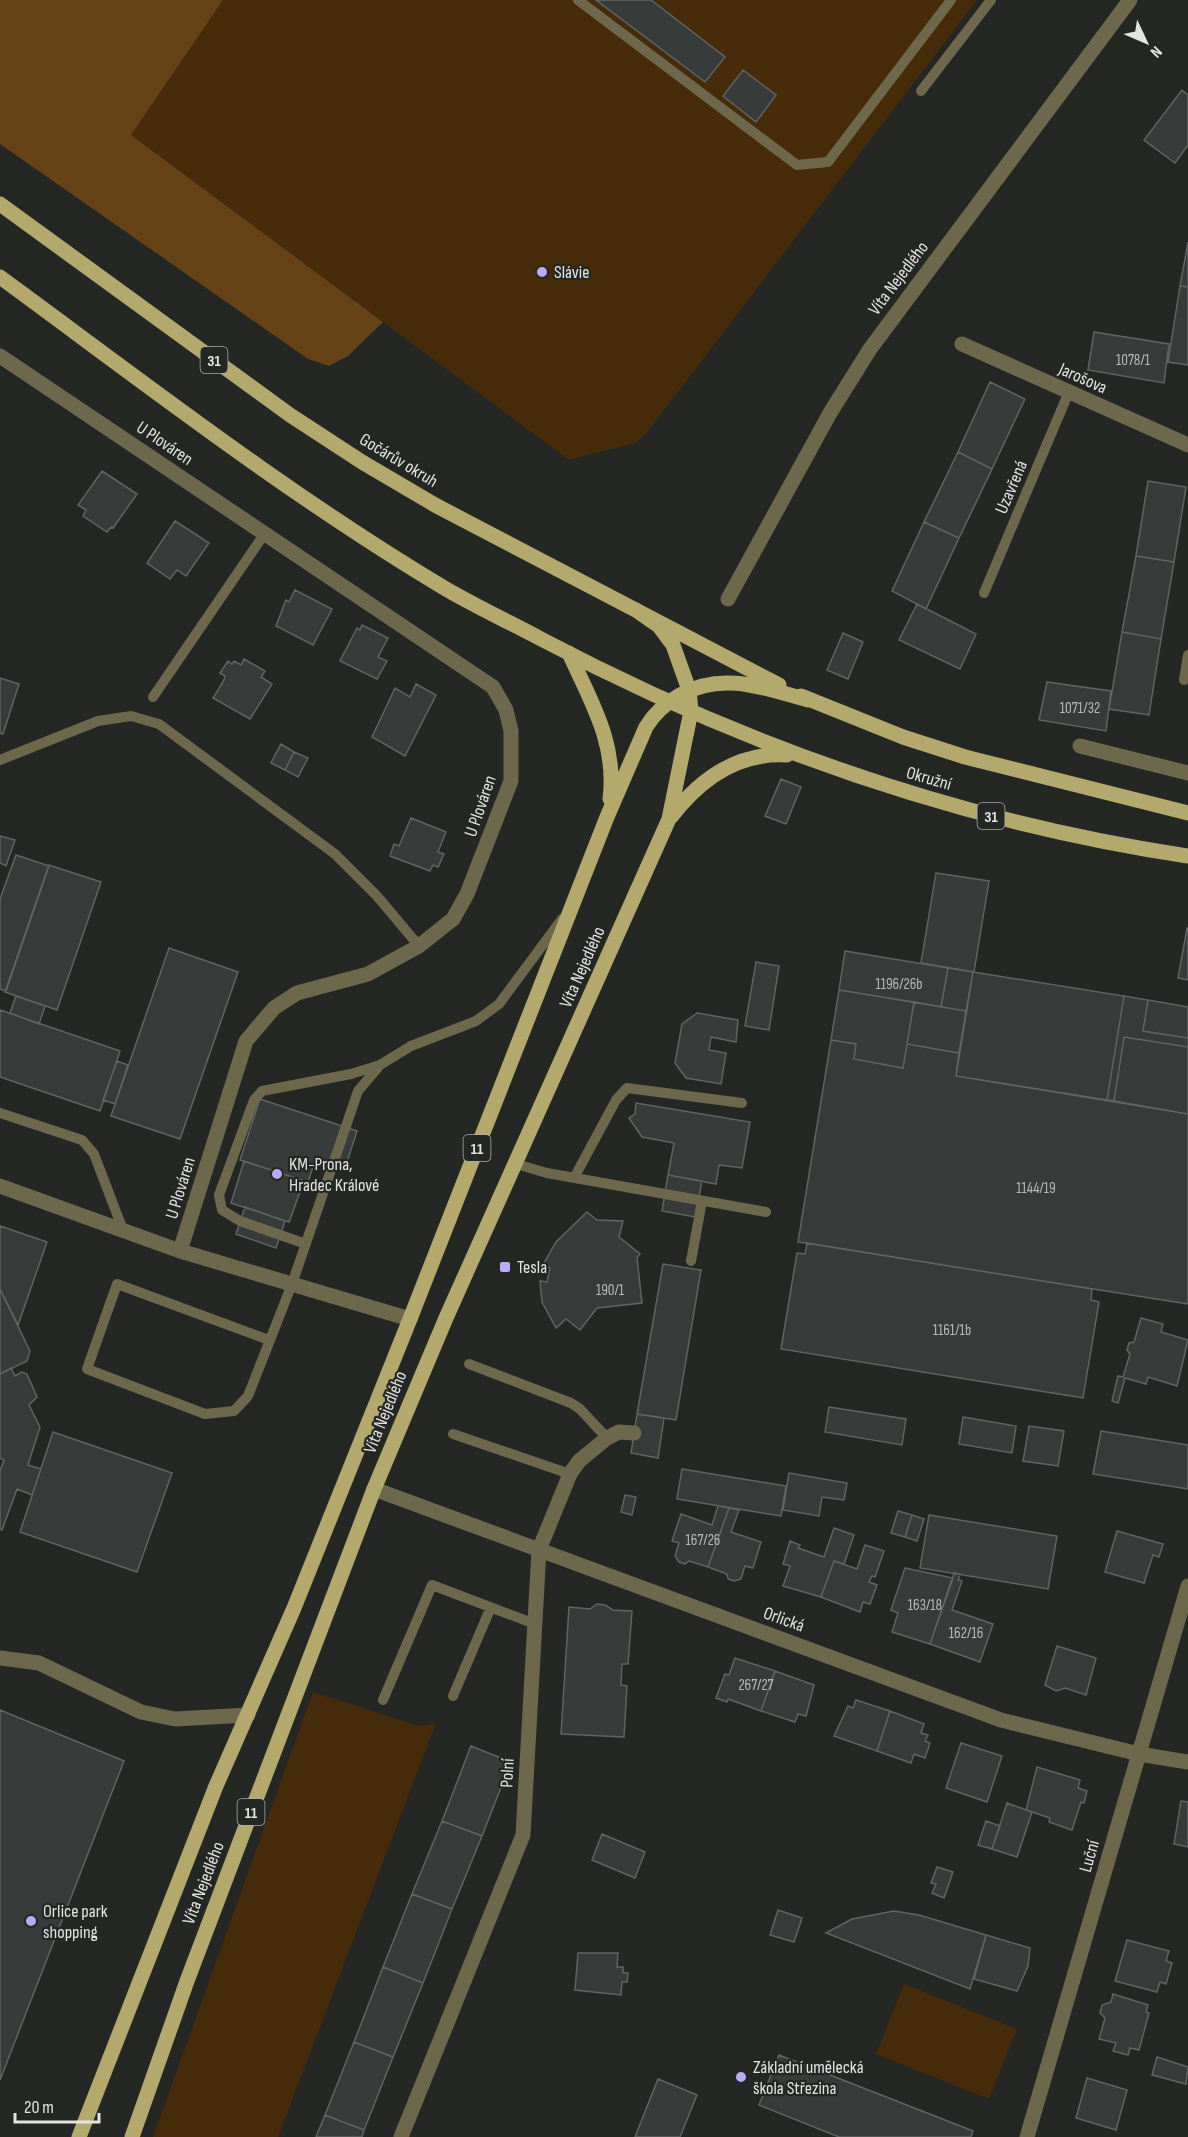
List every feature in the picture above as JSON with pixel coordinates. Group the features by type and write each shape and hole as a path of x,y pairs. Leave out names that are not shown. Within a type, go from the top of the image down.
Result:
{"main road":[{"name":"Gočárův okruh","path":"0,204 290,415 362,462 446,510 808,700"},
{"name":"31","path":"0,277 253,463 448,590 569,654 669,702"},
{"name":"Víta Nejedlého","path":"132,2137 187,1981 374,1489 437,1337 669,819 691,711 689,690 673,645 659,626 636,610"},
{"path":"569,654 594,702 608,744 611,773 607,817"},
{"name":"Víta Nejedlého","path":"79,2137 168,1906 294,1608 607,817 646,727 652,717 669,702 689,690 714,683 746,683 808,700"},
{"name":"Okružní","path":"808,700 903,737 965,757 1188,813"},
{"name":"Okružní","path":"669,702 800,756 899,790 988,815 1089,839 1188,856"},
{"path":"669,819 694,790 728,766 755,756 800,756"}],"street":[{"name":"Víta Nejedlého","path":"728,599 830,413 870,350 1130,0"},
{"name":"Jarošova","path":"962,344 1068,394 1188,445"},
{"name":"U Plováren","path":"0,356 493,687 506,710 513,754 511,781 467,894 453,919 419,946 368,974 297,993 274,1008 246,1041 180,1251"},
{"path":"1080,746 1188,773"},
{"path":"0,1186 180,1251 410,1319"},
{"name":"Polní","path":"401,2137 523,1835 539,1550 570,1474 585,1455 619,1432 634,1433"},
{"name":"Orlická","path":"374,1489 1001,1720 1139,1754 1188,1762"},
{"name":"Luční","path":"1027,2137 1188,1586"},
{"path":"0,1658 39,1663 98,1693 141,1712 158,1716 175,1719 248,1715"}],"lane":[{"path":"578,0 797,165 828,162 951,0"},
{"path":"921,91 991,0"},
{"name":"Uzavřená","path":"984,592 1068,394"},
{"path":"153,697 265,534"},
{"path":"1184,681 1188,655"},
{"path":"0,760 98,721 131,716 159,724 335,854 377,897 419,946"},
{"path":"306,1244 240,1221 222,1210 219,1195 254,1100 262,1091 351,1074 380,1065 411,1046 476,1021 499,1004 573,904"},
{"path":"269,1340 117,1284 87,1370 205,1414 234,1411 248,1396 292,1284 358,1091 380,1065"},
{"path":"574,1178 616,1100 627,1088 742,1103"},
{"path":"0,1113 82,1140 94,1154 123,1230"},
{"path":"516,1164 574,1178 766,1212"},
{"path":"691,1261 702,1201"},
{"path":"469,1364 571,1403 580,1409 607,1438"},
{"path":"453,1434 570,1474"},
{"path":"383,1700 432,1585 535,1624"},
{"path":"453,1696 491,1607"}],"shaded area":[{"path":"0,0 223,0 131,135 383,322 348,356 329,366 308,359 0,144"},
{"name":"Slávie","path":"223,0 977,0 645,435 635,443 569,460 131,135"},
{"path":"313,1692 419,1726 436,1723 278,2137 153,2137"},
{"path":"904,1984 1017,2029 989,2099 876,2054"}],"building":[{"path":"596,0 651,0 725,57 705,82"},
{"path":"743,70 776,95 756,122 723,96"},
{"path":"1182,90 1188,95 1188,145 1175,163 1144,140"},
{"path":"1188,242 1188,287 1180,286"},
{"path":"1180,286 1188,287 1188,365 1168,362"},
{"path":"1094,332 1169,344 1164,383 1088,370"},
{"path":"990,382 1025,399 992,469 958,452"},
{"path":"958,452 992,469 959,538 924,522"},
{"path":"102,471 137,494 113,528 111,527 107,532 83,516 86,510 78,505"},
{"path":"1148,481 1186,487 1174,562 1136,556"},
{"path":"175,521 209,543 186,576 177,570 170,579 147,563"},
{"path":"924,522 959,538 926,609 892,591"},
{"path":"1136,556 1174,562 1161,639 1122,632"},
{"path":"295,590 332,609 313,645 276,626 286,600 289,602"},
{"path":"917,604 976,634 960,669 899,640"},
{"path":"362,625 388,638 378,657 387,661 377,679 340,661 357,628 360,630"},
{"path":"1122,632 1161,639 1149,715 1109,709"},
{"path":"843,633 863,642 848,679 827,670"},
{"path":"244,659 265,671 261,677 272,684 250,719 213,698 224,680 225,676 220,673 228,661 241,665"},
{"path":"0,678 19,684 3,734 0,733"},
{"path":"1047,682 1111,691 1106,731 1039,720"},
{"path":"416,684 436,695 405,756 372,737 395,688 410,697"},
{"path":"281,744 294,752 285,770 271,763"},
{"path":"294,752 308,758 298,777 285,770"},
{"path":"781,779 801,787 786,824 765,816"},
{"path":"411,818 446,832 438,852 444,854 438,867 433,865 430,871 390,856 394,844 399,846"},
{"path":"0,836 15,840 6,866 0,863"},
{"path":"16,855 49,866 6,991 0,989 0,899"},
{"path":"49,865 101,882 57,1010 5,992"},
{"path":"936,873 989,881 974,972 921,963"},
{"path":"1188,928 1188,980 1178,978"},
{"path":"169,948 238,972 180,1139 111,1116"},
{"path":"845,951 948,968 941,1007 839,990"},
{"path":"756,962 779,966 769,1030 745,1026"},
{"path":"948,968 973,972 966,1011 941,1007"},
{"path":"973,972 1124,996 1107,1100 956,1076"},
{"path":"839,990 914,1002 903,1068 854,1059 856,1044 831,1040"},
{"path":"16,996 45,1006 39,1024 10,1013"},
{"path":"1124,996 1148,1000 1143,1031 1188,1038 1188,1047 1124,1037 1114,1101 1107,1100"},
{"path":"1148,1000 1188,1007 1188,1038 1143,1031"},
{"path":"914,1002 966,1011 959,1053 907,1044"},
{"path":"0,1010 120,1051 100,1111 0,1077"},
{"path":"697,1013 738,1020 736,1042 711,1037 709,1050 726,1053 721,1084 686,1078 675,1063 682,1024"},
{"path":"1124,1037 1188,1047 1188,1114 1114,1101"},
{"path":"831,1040 856,1044 854,1059 903,1068 907,1044 959,1053 956,1076 1188,1114 1188,1304 798,1242"},
{"path":"117,1061 128,1065 115,1104 103,1100"},
{"path":"260,1099 357,1131 345,1168 316,1158 308,1182 240,1160"},
{"path":"636,1103 750,1122 742,1168 719,1165 716,1184 668,1175 674,1143 642,1137 629,1118 635,1114"},
{"path":"244,1161 304,1181 289,1222 231,1203"},
{"path":"668,1175 702,1181 695,1217 662,1211"},
{"path":"245,1207 285,1221 276,1248 236,1234"},
{"path":"587,1212 597,1220 623,1221 619,1237 640,1254 637,1258 642,1303 597,1308 580,1330 566,1319 556,1328 542,1302 540,1281 547,1282 550,1268 543,1265 556,1242"},
{"path":"0,1226 47,1242 18,1325 0,1289"},
{"path":"807,1243 1092,1289 1091,1300 1099,1302 1083,1398 781,1349 797,1253 805,1254"},
{"path":"663,1264 701,1270 676,1420 637,1414"},
{"path":"0,1289 30,1351 27,1361 0,1374"},
{"path":"1141,1318 1163,1324 1161,1332 1188,1340 1177,1386 1148,1377 1146,1384 1125,1378 1118,1403 1112,1401 1118,1376 1123,1377 1130,1354 1127,1350 1129,1343 1134,1342"},
{"path":"11,1368 15,1376 22,1372 27,1374 37,1397 29,1405 40,1427 28,1465 41,1469 32,1495 17,1489 2,1530 0,1529 0,1471 4,1460 0,1458 0,1374"},
{"path":"829,1407 906,1419 902,1445 825,1432"},
{"path":"637,1414 664,1418 658,1458 631,1453"},
{"path":"963,1417 1016,1426 1012,1453 959,1444"},
{"path":"1029,1426 1064,1431 1058,1466 1023,1461"},
{"path":"1101,1431 1188,1445 1188,1489 1093,1474"},
{"path":"53,1432 172,1473 137,1572 20,1532"},
{"path":"682,1469 786,1486 781,1516 677,1499"},
{"path":"789,1473 847,1483 844,1500 822,1497 819,1516 783,1510"},
{"path":"625,1495 636,1497 632,1515 621,1512"},
{"path":"718,1506 729,1508 708,1567 689,1561 685,1564 679,1562 675,1556 679,1543 672,1541 681,1514 712,1525"},
{"path":"729,1508 739,1510 731,1532 761,1542 753,1568 745,1566 741,1579 734,1581 728,1579 727,1574 708,1567"},
{"path":"898,1511 912,1515 905,1537 891,1533"},
{"path":"912,1515 924,1519 917,1541 905,1537"},
{"path":"929,1515 1057,1536 1048,1589 920,1568"},
{"path":"834,1528 854,1535 844,1564 834,1561 821,1597 783,1586 790,1566 783,1564 790,1541 800,1545 798,1548 824,1557"},
{"path":"1117,1531 1163,1544 1159,1557 1153,1555 1144,1583 1105,1572"},
{"path":"865,1545 884,1551 875,1577 872,1576 869,1582 877,1585 870,1604 863,1602 860,1612 821,1597 834,1561 857,1569"},
{"path":"905,1568 953,1578 930,1644 892,1632 898,1613 891,1610"},
{"path":"954,1573 960,1574 958,1580 962,1581 952,1610 993,1624 980,1662 930,1644"},
{"path":"597,1604 605,1605 613,1610 632,1611 628,1664 622,1664 621,1685 627,1686 624,1737 561,1734 569,1607 590,1609"},
{"path":"1057,1646 1096,1658 1086,1695 1065,1688 1056,1691 1045,1685"},
{"path":"735,1658 775,1671 761,1711 728,1699 727,1702 716,1698 725,1674 729,1675"},
{"path":"775,1671 814,1685 806,1716 798,1714 795,1722 761,1711"},
{"path":"856,1700 890,1711 877,1751 834,1736 848,1706 853,1708"},
{"name":"Orlice park shopping","path":"0,1710 124,1761 0,2080"},
{"path":"890,1711 924,1724 921,1733 928,1735 925,1741 930,1743 925,1758 914,1754 911,1763 877,1751"},
{"path":"961,1743 1002,1756 987,1802 946,1788"},
{"path":"471,1746 511,1762 482,1836 442,1821"},
{"path":"1037,1767 1080,1780 1078,1788 1087,1791 1072,1830 1049,1822 1050,1818 1026,1810"},
{"path":"1181,1801 1188,1802 1188,1847 1174,1844"},
{"path":"1007,1803 1032,1812 1017,1857 992,1849"},
{"path":"442,1821 482,1836 452,1909 412,1894"},
{"path":"986,1821 1000,1826 992,1849 978,1845"},
{"path":"602,1834 645,1852 635,1878 592,1860"},
{"path":"937,1867 953,1872 944,1898 932,1893 936,1884 931,1883"},
{"path":"412,1894 452,1909 423,1983 383,1967"},
{"path":"778,1910 802,1918 794,1942 770,1935"},
{"path":"894,1911 919,1915 986,1935 970,1989 826,1933 852,1919"},
{"path":"986,1935 1030,1948 1028,1966 1017,1991 974,1979"},
{"path":"1127,1940 1169,1951 1166,1961 1172,1963 1166,1984 1160,1982 1157,1992 1115,1981"},
{"path":"578,1953 618,1953 617,1967 623,1967 623,1973 628,1973 627,1982 622,1982 621,1995 575,1990"},
{"path":"383,1967 423,1983 393,2057 354,2042"},
{"path":"1113,1994 1148,2005 1146,2012 1149,2013 1139,2050 1130,2048 1128,2055 1113,2051 1116,2043 1099,2039 1105,2018 1100,2013 1102,2005 1111,2002"},
{"path":"354,2042 393,2057 364,2130 325,2115"},
{"path":"779,2055 973,2131 971,2137 839,2137 759,2105"},
{"path":"1157,2057 1188,2067 1186,2084 1152,2075"},
{"path":"1087,2078 1127,2090 1116,2130 1076,2118"},
{"path":"658,2079 697,2095 680,2137 635,2137"},
{"path":"325,2115 364,2130 362,2137 316,2137"}],"place":[{"name":"Slávie","path":"542,272"},
{"name":"KM-Prona, Hradec Králové","path":"277,1174"},
{"name":"Tesla","path":"505,1267"},
{"name":"Orlice park shopping","path":"31,1921"},
{"name":"Základní umělecká škola Střezina","path":"741,2077"}]}
